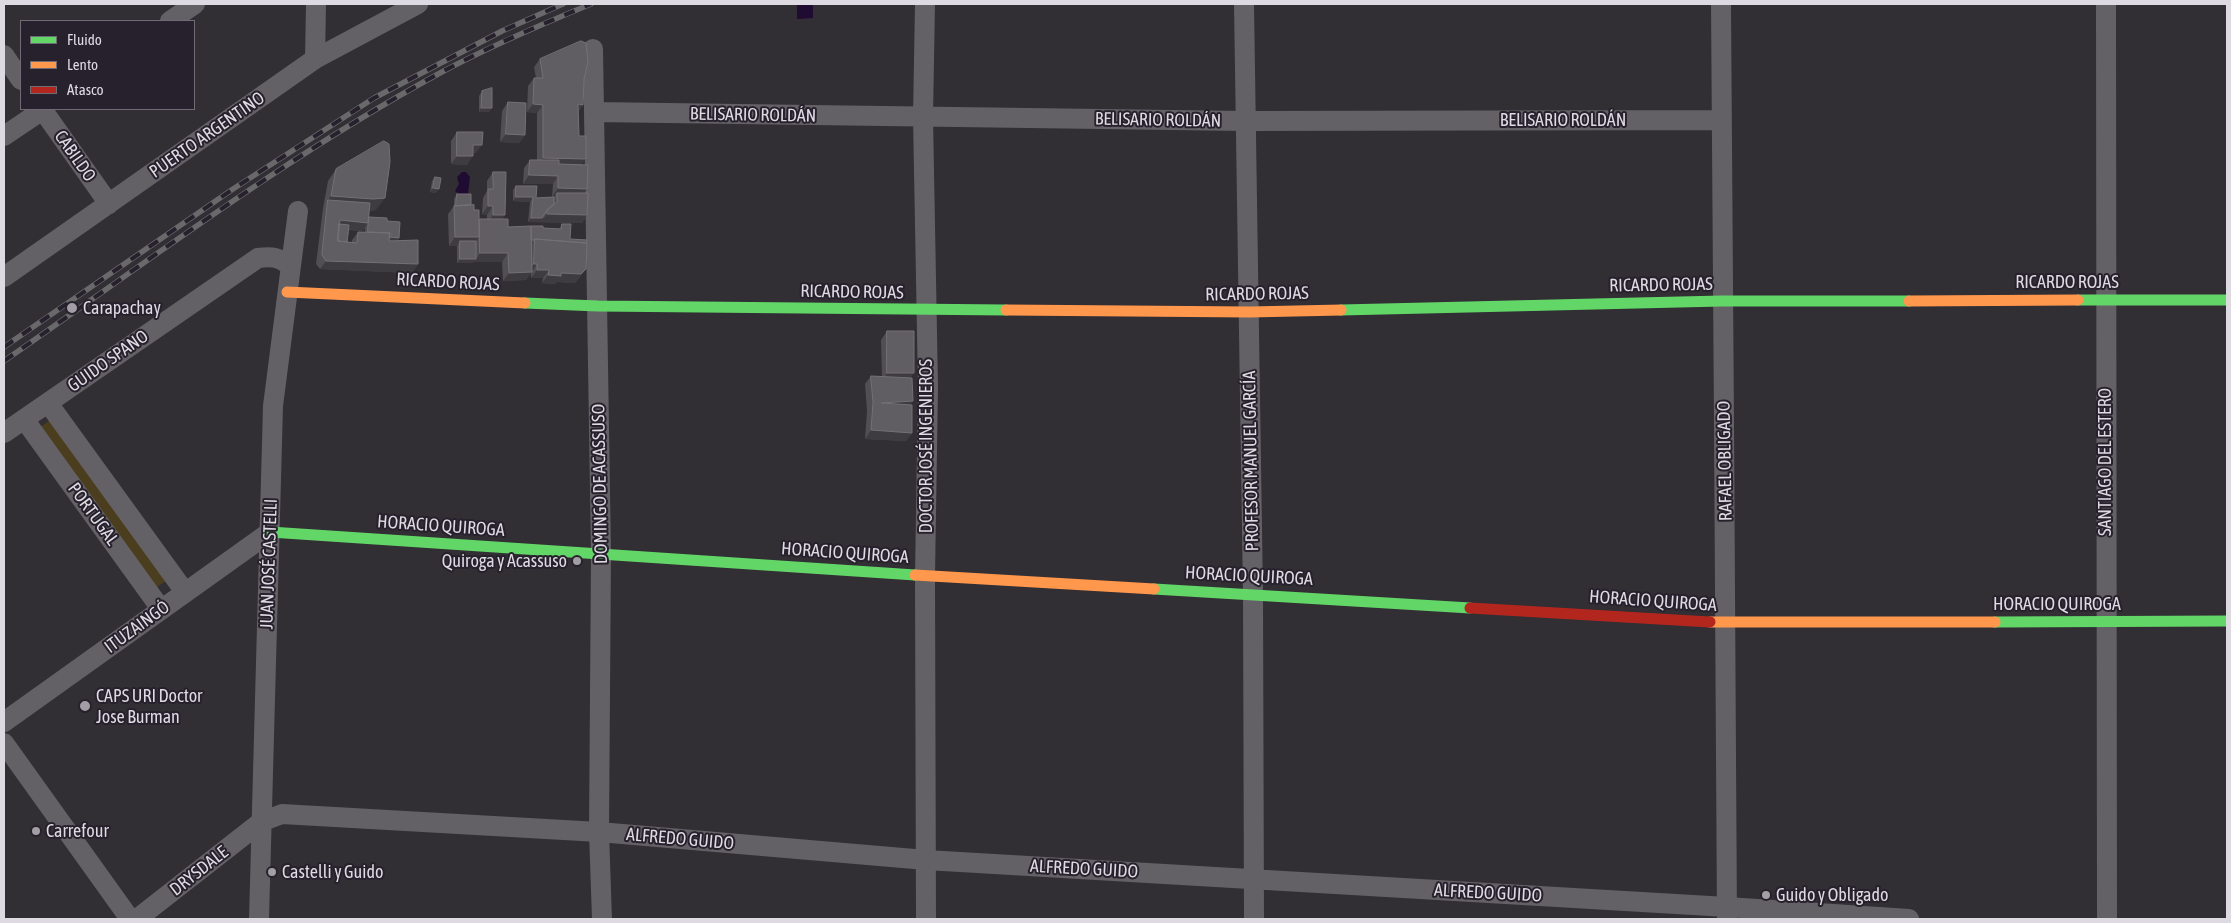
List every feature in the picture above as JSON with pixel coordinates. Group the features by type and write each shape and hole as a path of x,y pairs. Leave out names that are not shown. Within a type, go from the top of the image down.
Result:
{"street":[{"path":"171,20 195,4"},
{"path":"315,59 316,4"},
{"name":"PUERTO ARGENTINO","path":"4,277 315,59 418,4"},
{"name":"DOCTOR JOSÉ INGENIEROS","path":"925,4 925,310 928,387 925,576 926,919"},
{"name":"PROFESOR MANUEL GARCÍA","path":"1244,4 1250,312 1254,919"},
{"name":"RAFAEL OBLIGADO","path":"1722,4 1722,301 1727,623 1727,913"},
{"name":"SANTIAGO DEL ESTERO","path":"2106,4 2105,621 2107,919"},
{"name":"DOMINGO DE ACASSUSO","path":"593,48 601,554 599,832 602,919"},
{"path":"4,55 20,79"},
{"path":"4,136 42,110"},
{"name":"CABILDO","path":"44,110 109,204"},
{"name":"BELISARIO ROLDÁN","path":"594,112 1245,122 1722,120"},
{"name":"JUAN JOSÉ CASTELLI","path":"259,919 273,406 298,211"},
{"name":"GUIDO SPANO","path":"4,433 258,258 272,256 282,259 290,266"},
{"name":"RICARDO ROJAS","path":"287,292 598,306 1250,312 1722,301 2227,300"},
{"name":"PORTUGAL","path":"48,403 186,592"},
{"name":"PORTUGAL","path":"24,419 161,609"},
{"name":"HORACIO QUIROGA","path":"270,532 925,576 1727,623 2227,621"},
{"name":"ITUZAINGÓ","path":"4,722 270,532"},
{"path":"4,743 130,919"},
{"name":"ALFREDO GUIDO","path":"261,822 282,814 599,832 926,860 1254,879 1727,913 1909,919"},
{"name":"DRYSDALE","path":"137,919 261,822"}],"shaded area":[{"path":"797,4 813,4 813,18 797,19"},
{"path":"462,172 466,172 470,177 468,194 464,197 455,191 459,184 457,177"},
{"path":"52,419 169,579 154,589 37,429"}],"building":[{"path":"581,41 586,43 588,62 584,79 583,105 578,104 579,136 586,136 586,159 543,158 543,105 533,104 534,78 543,78 540,59"},
{"path":"492,88 492,108 481,108 482,91"},
{"path":"508,102 526,103 525,135 506,134"},
{"path":"457,132 483,132 482,145 473,145 473,156 457,156"},
{"path":"384,141 389,144 390,162 385,198 331,196 336,169"},
{"path":"530,160 559,160 559,164 588,165 587,189 558,188 558,176 529,175"},
{"path":"493,172 506,172 505,215 493,215 493,206 488,206 488,189 493,189"},
{"path":"435,177 441,178 439,189 433,188"},
{"path":"516,186 537,186 536,198 554,197 554,204 542,218 531,218 533,197 516,197"},
{"path":"557,193 588,193 587,215 547,214 547,210 557,202"},
{"path":"457,194 471,194 471,205 456,206"},
{"path":"328,200 370,203 368,223 340,220 338,241 357,243 358,232 390,233 389,241 418,240 418,264 326,261 322,255"},
{"path":"474,205 474,210 479,210 479,237 455,237 454,206"},
{"path":"369,217 387,218 387,221 400,222 399,238 389,237 390,233 368,232"},
{"path":"480,219 508,219 508,227 531,226 532,272 509,273 508,253 480,253"},
{"path":"339,224 349,225 347,242 338,241"},
{"path":"562,224 571,224 570,239 587,240 586,243 531,240 531,226 561,229"},
{"path":"535,239 587,243 586,269 581,274 561,273 561,276 548,275 549,270 537,270 537,264 534,264"},
{"path":"460,241 476,241 476,259 460,259"},
{"path":"887,331 914,331 914,373 887,373"},
{"path":"871,376 912,378 913,401 881,403 912,405 912,433 871,430 873,403"}],"railway":[{"path":"4,347 233,189 374,98 502,31 563,4"},
{"path":"4,361 218,211 327,139 383,105 477,54 591,4"}],"traffic: fast":[{"path":"2078,300 2227,300"},
{"path":"1341,310 1722,301 1909,301"},
{"path":"525,303 598,306 1006,310"},
{"path":"270,532 915,575"},
{"path":"1154,589 1470,608"},
{"path":"1995,622 2227,621"}],"traffic: slow":[{"path":"287,292 525,303"},
{"path":"1909,301 2078,300"},
{"path":"1006,310 1250,312 1341,310"},
{"path":"915,575 1154,589"},
{"path":"1710,622 1995,622"}],"traffic: jam":[{"path":"1470,608 1710,622"}],"place":[{"name":"Carapachay","path":"72,308"},
{"name":"Quiroga y Acassuso","path":"577,561"},
{"name":"CAPS URI Doctor Jose Burman","path":"85,706"},
{"name":"Carrefour","path":"36,831"},
{"name":"Castelli y Guido","path":"272,872"},
{"name":"Guido y Obligado","path":"1766,895"}]}
